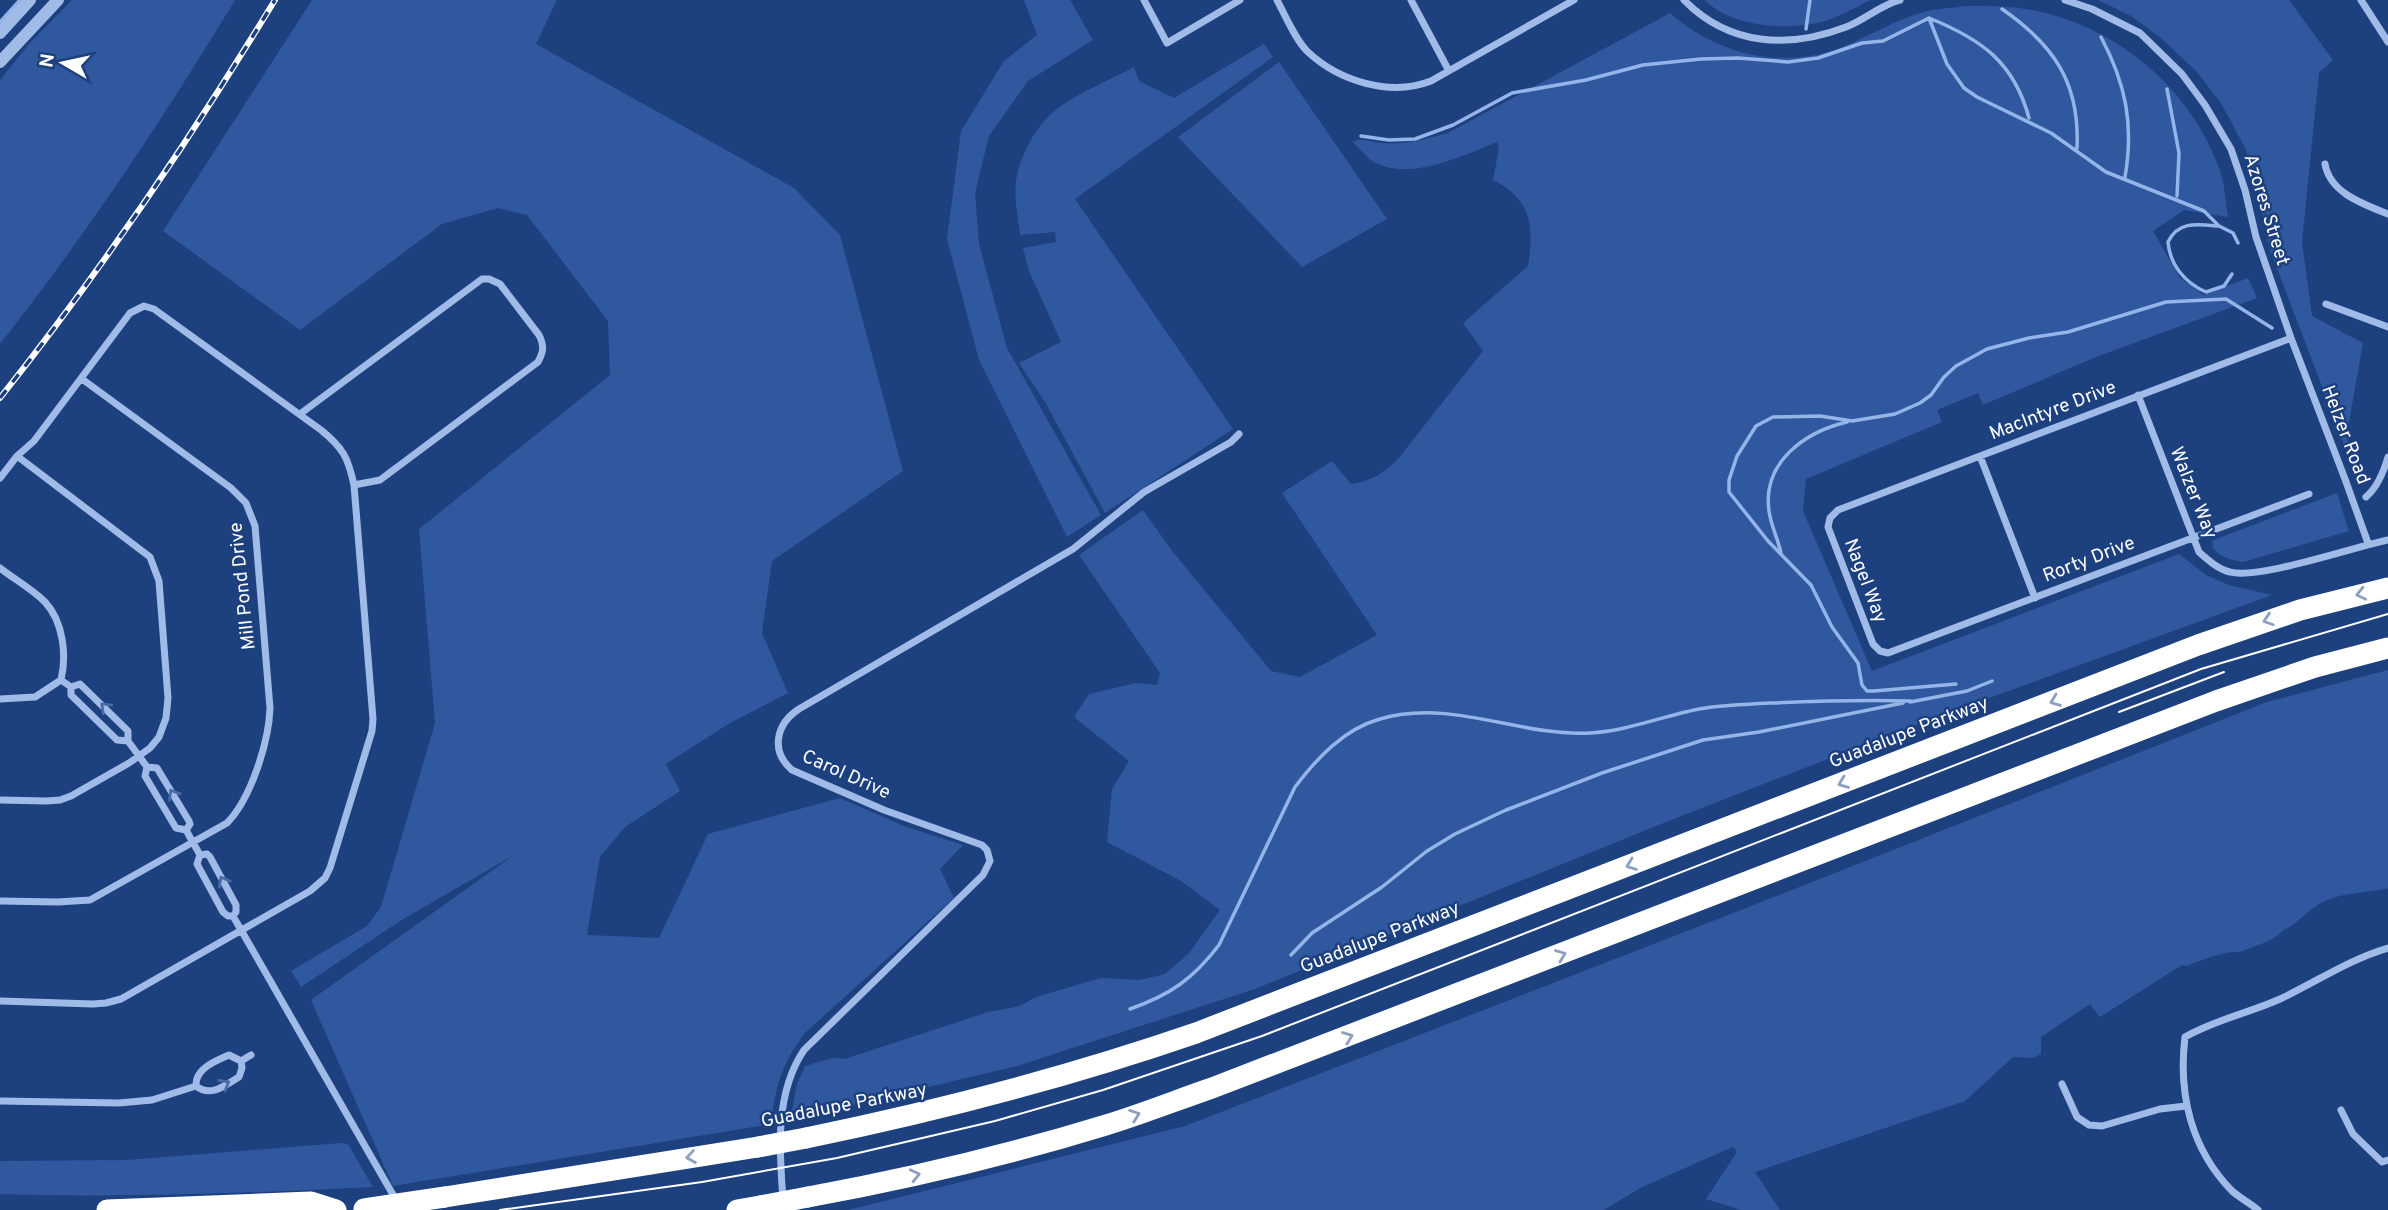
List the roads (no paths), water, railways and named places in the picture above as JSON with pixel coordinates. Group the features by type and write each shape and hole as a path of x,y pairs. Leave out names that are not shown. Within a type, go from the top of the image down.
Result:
{"highway":[{"name":"Guadalupe Parkway","path":"360,1209 806,1138 936,1111 1092,1068 1183,1038 2198,645 2300,610 2388,587"},
{"path":"737,1210 891,1181 1108,1124 1213,1088 2205,705 2302,671 2388,648"},
{"path":"107,1210 311,1202 336,1210"}],"street":[{"path":"0,33 30,0"},
{"path":"0,62 58,0"},
{"path":"1144,0 1167,43 1240,0"},
{"path":"1277,0 1306,50 1334,71 1353,79 1394,86 1419,86 1574,0"},
{"path":"1411,0 1449,71"},
{"path":"1684,0 1730,32 1763,40 1801,41 1848,27 1891,2 1900,0"},
{"name":"Azores Street","path":"2065,0 2092,9 2140,33 2182,74 2205,104 2231,149 2245,190 2256,237 2291,338"},
{"path":"2361,0 2388,42"},
{"path":"2325,164 2327,177 2348,196 2388,214"},
{"path":"300,414 482,279 500,284 543,343 543,353 538,362 380,480 354,485"},
{"path":"2326,304 2388,327"},
{"path":"0,478 17,456 34,441 130,313 139,307 150,307 300,414 341,447 349,463 354,485 373,711 372,731 336,850 325,878 310,891 121,999 106,1003 0,1001"},
{"name":"MacIntyre Drive","path":"1830,518 1838,510 2291,338"},
{"name":"Helzer Road","path":"2291,338 2368,544"},
{"name":"Mill Pond Drive","path":"0,901 90,900 228,823 244,804 270,723 255,526 251,512 239,495 82,379"},
{"name":"Walzer Way","path":"2138,395 2199,552 2217,566 2241,574 2254,573 2388,540"},
{"name":"Carol Drive","path":"783,1210 781,1119 789,1079 797,1060 804,1050 983,875 990,861 987,850 982,845 884,810 792,770 783,761 778,747 782,724 799,709 1073,550 1144,492 1231,442 1239,434"},
{"path":"0,800 60,800 81,792 150,748 159,737 166,718 168,698 159,581 155,567 144,551 17,456"},
{"path":"1980,456 2035,598"},
{"path":"2366,497 2372,492 2388,457"},
{"name":"Rorty Drive","path":"1880,651 1894,652 2309,494"},
{"name":"Nagel Way","path":"1830,518 1828,527 1843,567 1873,644 1880,651"},
{"path":"0,568 40,598 52,611 61,635 64,666 61,680 35,697 0,699"},
{"path":"61,680 71,687"},
{"path":"71,687 80,684 128,731 128,741 147,767 157,768 189,821 186,830"},
{"path":"71,687 71,695 117,740 128,741"},
{"path":"147,767 145,776 176,828 186,830 200,855"},
{"path":"207,854 236,905 233,916 223,912 197,864 196,860 200,855 207,854"},
{"path":"233,916 402,1210"},
{"path":"2258,1210 2233,1192 2210,1164 2195,1136 2186,1106 2182,1055 2185,1037 2200,1028 2283,997 2354,961 2388,948"},
{"path":"196,1086 200,1072 224,1057 229,1055 241,1061"},
{"path":"241,1061 251,1055"},
{"path":"196,1086 205,1092 211,1092 239,1077 241,1061"},
{"path":"2062,1084 2077,1117 2088,1125 2102,1126 2160,1109 2186,1106"},
{"path":"0,1101 119,1103 152,1100 196,1086"},
{"path":"2341,1110 2353,1133 2382,1162 2388,1160"}],"waterway":[{"path":"0,22 20,0"},
{"path":"1806,29 1810,0"},
{"path":"2002,9 2036,37 2060,68 2074,104 2077,148"},
{"path":"1929,18 1947,64 1964,88 2051,133 2106,172 2204,211 2219,226 2233,233 2238,243"},
{"path":"1929,18 1980,44 1993,55 2014,82 2023,98 2029,118"},
{"path":"1361,136 1389,140 1415,139 1453,125 1512,93 1586,80 1643,65 1701,59 1738,58 1788,62 1818,58 1862,43 1883,41 1929,18"},
{"path":"2101,37 2117,71 2126,105 2129,140 2125,177"},
{"path":"2167,89 2179,153 2177,196"},
{"path":"2217,226 2183,227 2172,235 2168,242 2169,250 2175,266 2185,278 2206,292 2224,286 2232,274"},
{"path":"1956,684 1874,691 1867,691 1862,685 1858,663 1832,627 1811,585 1768,541 1729,492 1729,480 1737,456 1756,426 1773,417 1820,416 1852,421 1895,414 1920,403 1931,395 1956,366 1987,349 2029,338 2068,332 2166,302 2226,299 2272,328"},
{"path":"1781,553 1769,511 1772,478 1780,464 1802,442 1816,433 1847,422"},
{"path":"1910,702 1967,691 1992,681"},
{"path":"1130,1009 1169,992 1200,967 1219,945 1295,787 1332,746 1367,724 1407,714 1433,713 1459,715 1538,730 1590,733 1618,729 1699,709 1745,704 1911,701"},
{"path":"1291,955 1312,933 1382,887 1427,851 1455,834 1506,810 1602,773 1703,740 1759,732 1903,703"}],"tram line":[{"path":"500,1210 702,1182 837,1158 995,1121 1103,1090 1262,1036 2201,669 2388,614"},
{"path":"2119,712 2224,672"}],"railway":[{"path":"0,398 74,302 144,203 275,0"}]}
